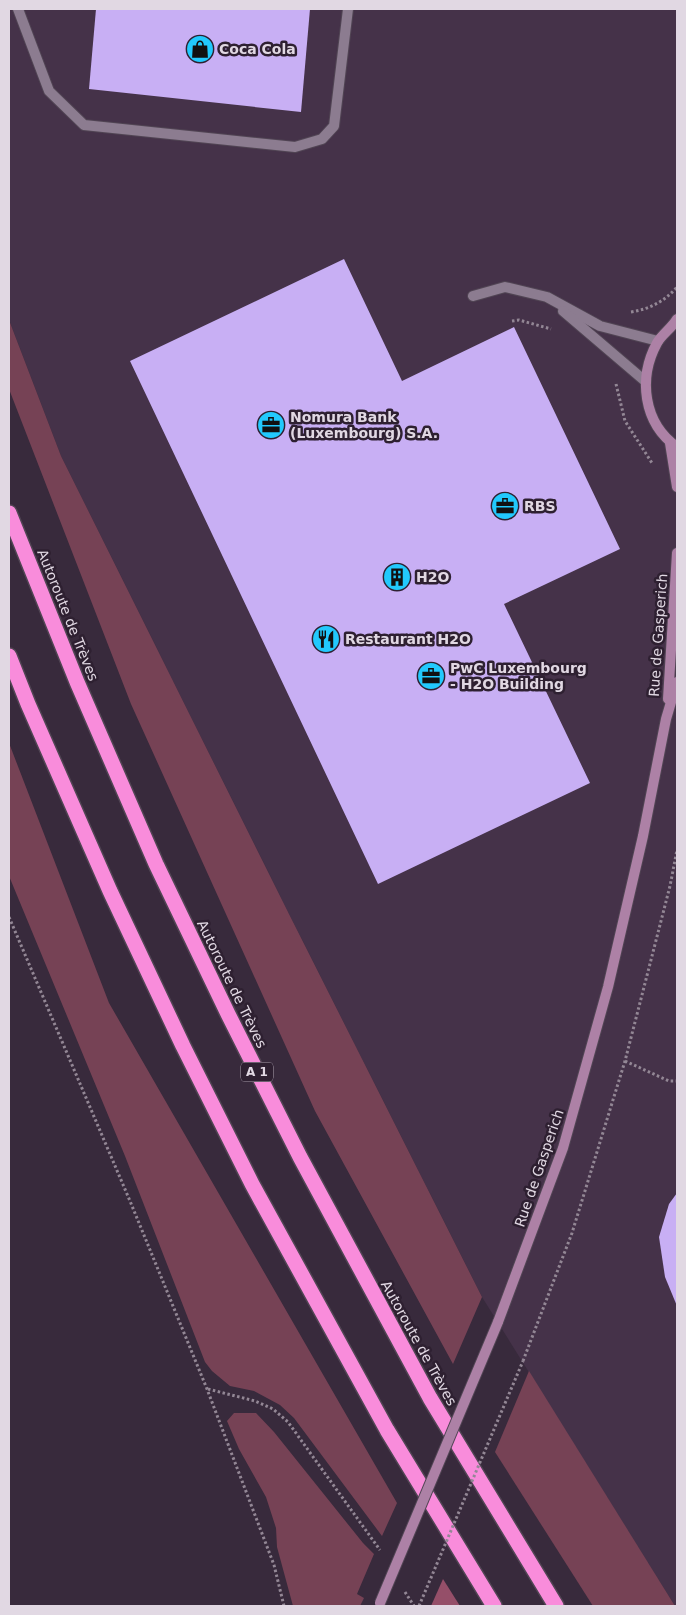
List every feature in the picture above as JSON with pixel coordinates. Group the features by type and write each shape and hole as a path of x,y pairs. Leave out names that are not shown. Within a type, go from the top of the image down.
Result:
{"highway":[{"name":"Autoroute de Trèves","path":"9,513 78,682 156,864 232,1022 300,1157 430,1398 556,1606"},
{"path":"9,656 110,891 183,1046 252,1184 387,1430 494,1606"}],"main road":[{"path":"677,321 658,340 649,360 645,381 650,415 659,430 674,445 677,487"},
{"name":"Rue de Gasperich","path":"666,719 677,553"},
{"name":"Rue de Gasperich","path":"379,1605 498,1322 562,1148 608,987 643,836 666,719 677,682"}],"lane":[{"path":"18,9 49,91 84,125 295,147 322,139 334,126 348,9"},
{"path":"473,296 505,287 547,297 600,326 658,340"},
{"path":"547,297 645,381"}],"path":[{"path":"512,321 535,324 552,329"},
{"path":"614,382 618,388 624,421 653,465"},
{"path":"419,1606 523,1361 572,1233 625,1062 670,886 677,850"},
{"path":"9,917 130,1201 207,1389 274,1565 284,1606"},
{"path":"625,1062 669,1081 677,1081"},
{"path":"207,1389 255,1401 274,1409 288,1422 381,1552"},
{"path":"405,1591 414,1606"}],"shaded area":[{"path":"9,9 677,9 677,1606 675,1606 482,1297 61,456 9,320"},
{"path":"9,320 61,456 482,1297 453,1364 315,1111 131,704 9,389"},
{"path":"9,743 109,1003 397,1503 382,1536 294,1418 280,1405 254,1391 230,1386 212,1371 205,1362 125,1156 9,876"},
{"path":"529,1371 675,1606 593,1606 495,1452"},
{"path":"234,1413 256,1413 274,1432 363,1543 374,1554 357,1594 364,1598 360,1606 293,1606 277,1547 276,1528 266,1497 239,1449 227,1421"},
{"path":"443,1579 460,1606 431,1606"}],"building":[{"name":"Coca Cola","path":"96,9 310,9 301,112 89,89"},
{"name":"H2O","path":"344,259 402,381 514,327 620,549 504,604 590,783 378,884 130,361"},
{"path":"677,1193 677,1306 665,1277 659,1237 669,1204"}],"place":[{"name":"Coca Cola","path":"200,49"},
{"name":"Nomura Bank (Luxembourg) S.A.","path":"271,425"},
{"name":"RBS","path":"505,506"},
{"name":"H2O","path":"397,577"},
{"name":"Restaurant H2O","path":"326,639"},
{"name":"PwC Luxembourg - H2O Building","path":"431,676"}]}
